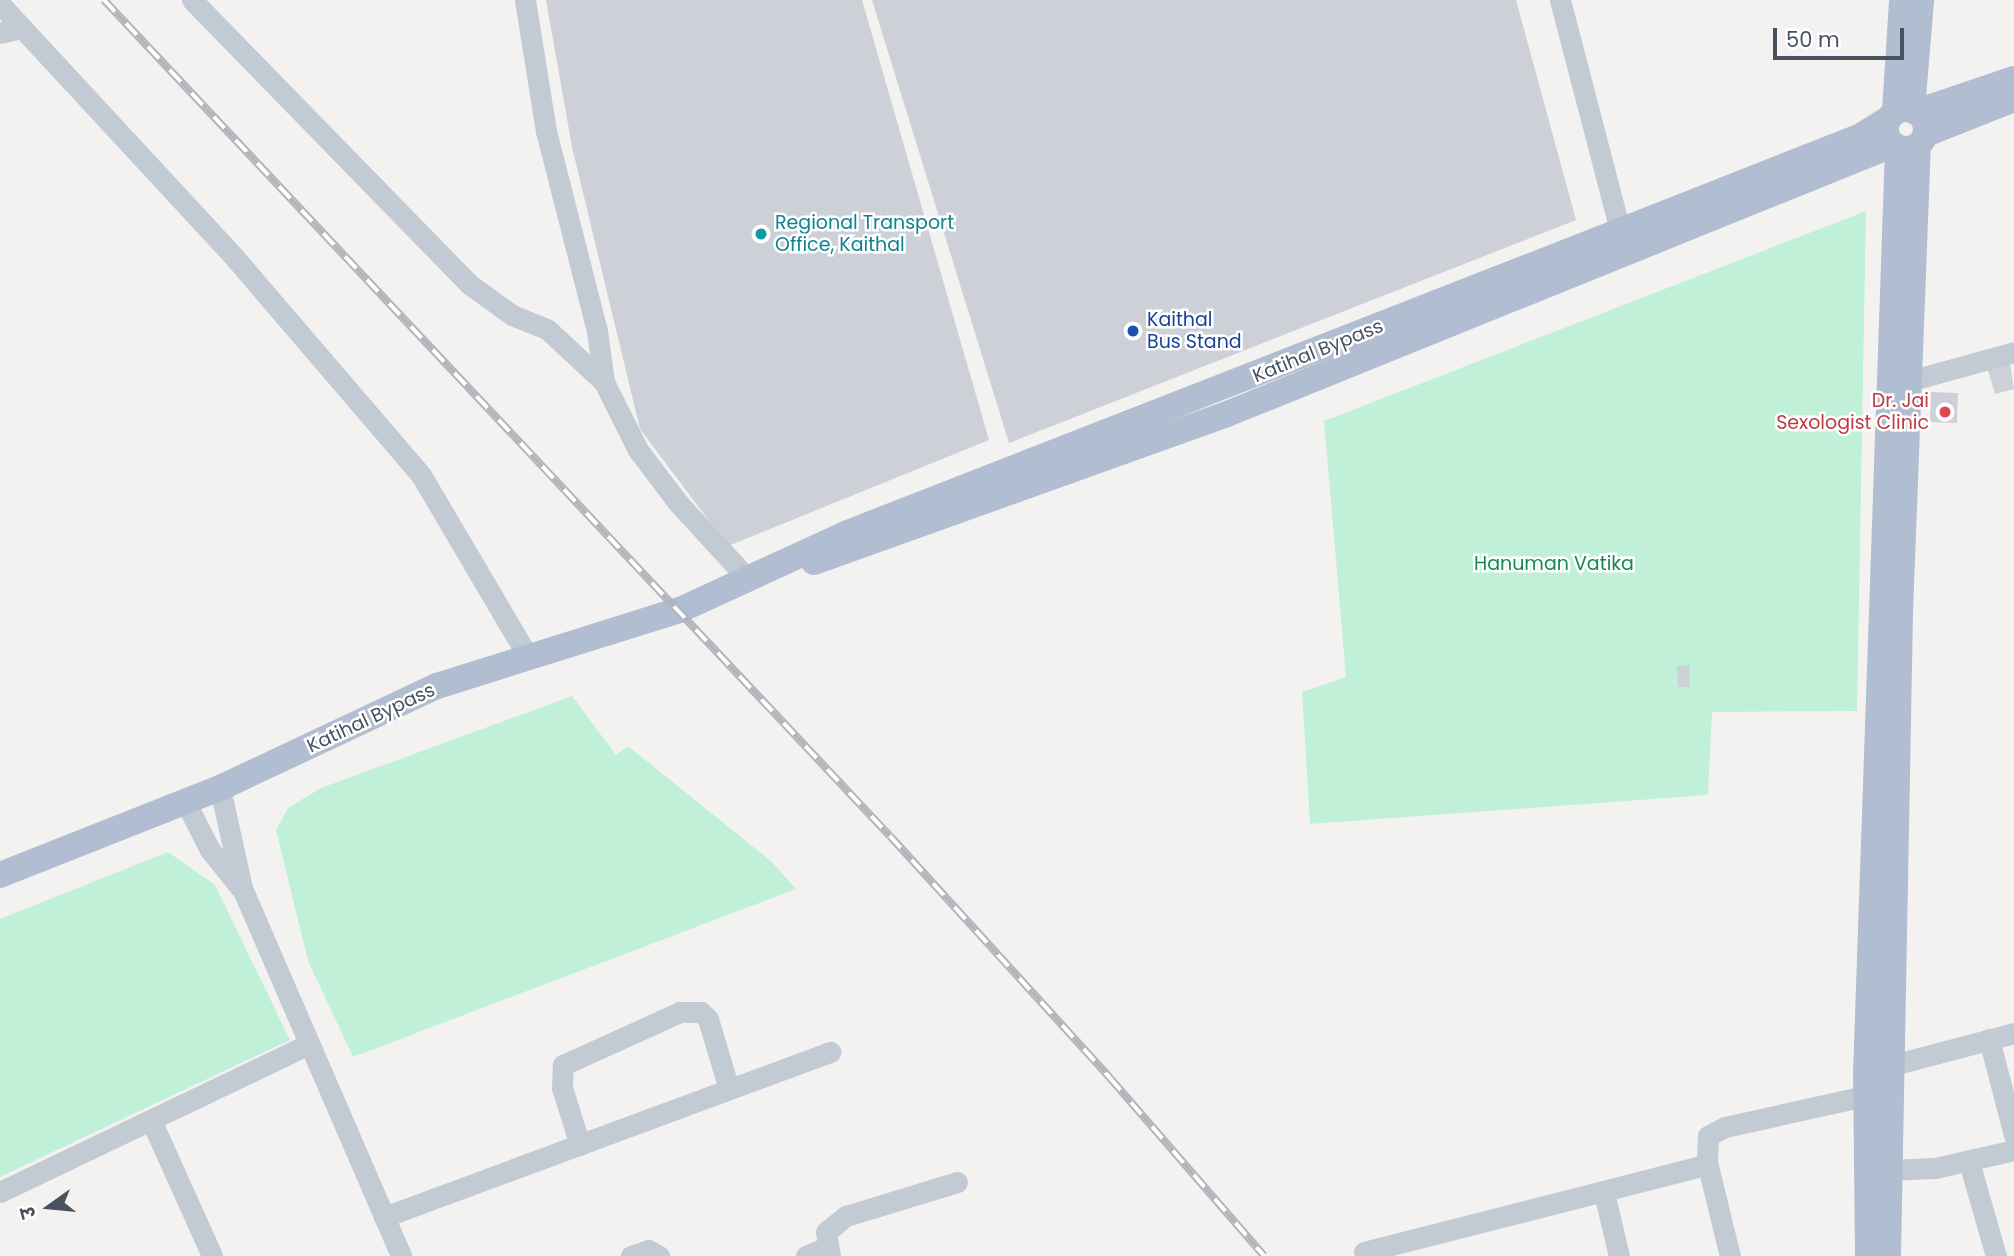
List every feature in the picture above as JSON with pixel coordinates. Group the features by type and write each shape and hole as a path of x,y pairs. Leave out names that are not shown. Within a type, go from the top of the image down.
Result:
{"main road":[{"path":"1868,1256 1881,1084 1909,381 1902,0"},
{"path":"1888,1256 1887,1170 1881,1084 1906,128 1921,0"},
{"path":"1906,128 2014,79"},
{"name":"Katihal Bypass","path":"0,876 220,788 437,686 680,611 845,534 1861,136 1906,128 2014,99"},
{"name":"Katihal Bypass","path":"748,580 850,552 1202,423 1906,128"}],"street":[{"path":"192,0 469,284 512,316 547,329 604,382"},
{"path":"525,0 547,131 597,331 604,382 638,450 679,504 748,580"},
{"path":"1560,0 1620,232"},
{"path":"0,4 235,258 421,475 529,658"},
{"path":"0,33 22,28"},
{"path":"1909,381 2014,352"},
{"path":"220,788 242,888 401,1256"},
{"path":"185,801 210,850 242,888"},
{"path":"580,1145 562,1088 562,1065 680,1012 701,1012 708,1019 729,1089"},
{"path":"1730,1256 1707,1162 1708,1136 1725,1127 1881,1084 1989,1039 2014,1033"},
{"path":"1989,1039 2014,1135"},
{"path":"0,1192 309,1044"},
{"path":"384,1217 830,1052"},
{"path":"151,1119 212,1256"},
{"path":"1887,1170 1969,1162 2014,1150"},
{"path":"1364,1252 1604,1193 1707,1162"},
{"path":"1969,1162 1996,1256"},
{"path":"806,1256 829,1252 826,1232 846,1216 957,1182"},
{"path":"1604,1193 1619,1256"},
{"path":"631,1256 648,1250 659,1256"}],"green space":[{"name":"Hanuman Vatika","path":"1866,211 1857,711 1712,712 1708,795 1310,824 1302,692 1346,677 1324,421"},
{"path":"572,696 616,755 628,746 772,862 796,889 353,1057 308,961 276,830 288,808 321,788"},
{"path":"168,852 215,885 290,1040 0,1177 0,919"}],"building":[{"name":"Regional Transport Office, Kaithal","path":"546,0 862,0 989,440 728,546 640,429 572,147"},
{"name":"Kaithal Bus Stand","path":"872,0 1516,0 1576,220 1009,443"},
{"path":"2010,364 2014,389 1995,394 1988,370"},
{"path":"1931,392 1958,393 1957,423 1930,422"},
{"path":"1689,665 1690,687 1678,687 1677,666"}],"railway":[{"path":"104,0 890,836 1110,1078 1264,1256"}],"place":[{"name":"Regional Transport Office, Kaithal","path":"761,234"},
{"name":"Kaithal Bus Stand","path":"1133,331"},
{"name":"Dr. Jai Sexologist Clinic","path":"1945,412"}]}
